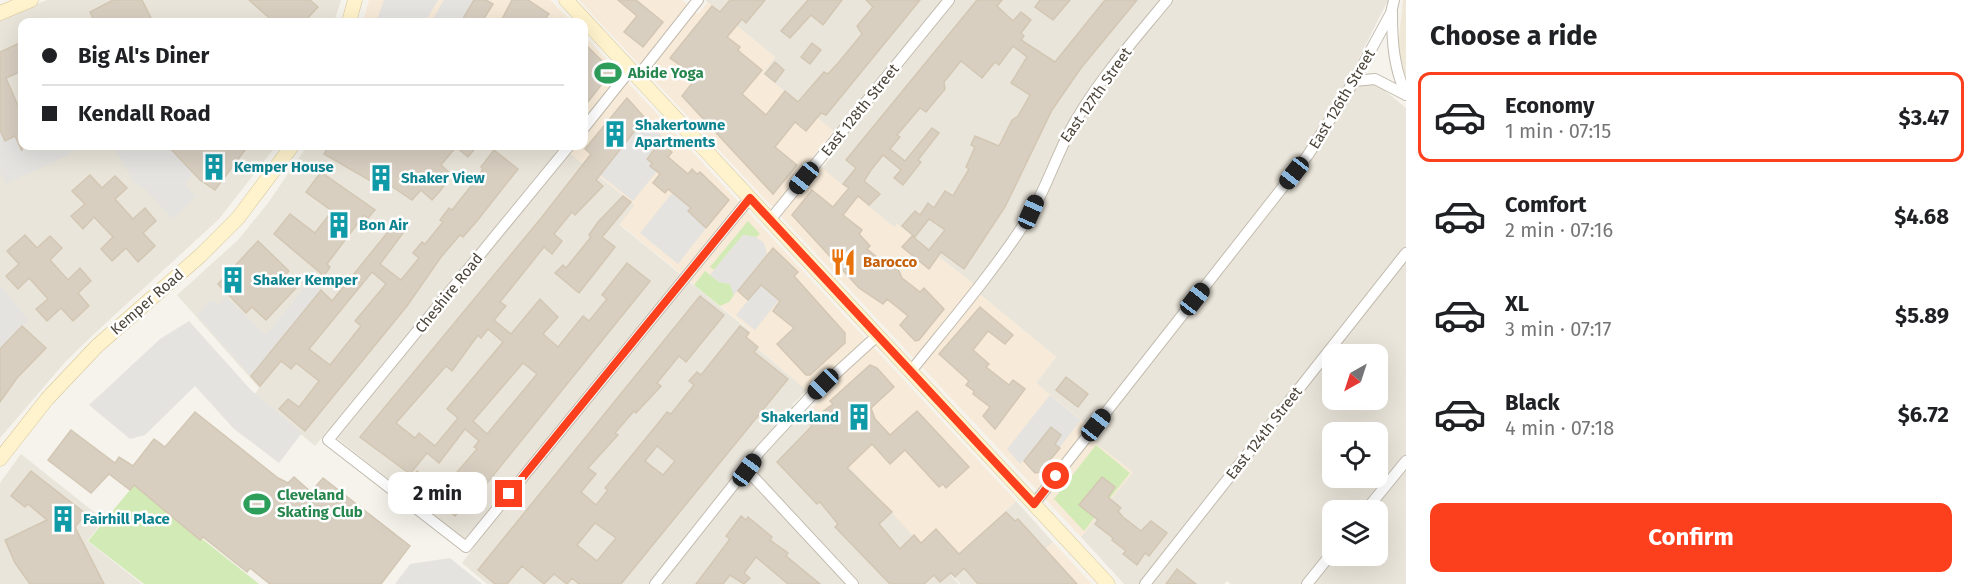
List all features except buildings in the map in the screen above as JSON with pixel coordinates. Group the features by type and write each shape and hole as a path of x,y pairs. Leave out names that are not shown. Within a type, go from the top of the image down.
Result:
{"main road":[{"path":"0,13 31,0"},
{"path":"350,18 355,0"},
{"path":"566,0 583,18"},
{"path":"588,24 1108,584"},
{"name":"Kemper Road","path":"0,459 47,399 97,346 201,255 238,218 289,150"}],"street":[{"path":"588,124 698,0"},
{"name":"East 128th Street","path":"770,220 949,0"},
{"name":"East 127th Street","path":"911,371 987,277 1011,243 1031,212 1059,149 1077,118 1104,79 1167,0"},
{"name":"East 126th Street","path":"1034,504 1308,155 1354,81 1392,12 1394,0"},
{"path":"1392,12 1392,50 1398,76 1406,95"},
{"path":"1354,81 1375,79 1406,95"},
{"name":"Cheshire Road","path":"566,150 328,440 466,547 750,198"},
{"name":"East 124th Street","path":"1145,584 1406,253"},
{"path":"655,584 747,470 810,397 877,336"},
{"path":"1374,500 1406,460"},
{"path":"747,470 853,584"},
{"path":"1307,584 1322,565"}],"shaded area":[{"path":"47,0 341,0 335,18 18,18 18,150 273,150 219,219 66,361 0,438 0,18"},
{"path":"369,0 550,0 568,18 364,18"},
{"path":"384,0 438,0 427,18 377,18"},
{"path":"444,0 474,0 463,18 433,18"},
{"path":"579,0 682,0 698,14 708,2 775,57 763,74 834,131 811,159 894,227 897,224 974,284 971,287 1056,357 1036,383 1087,424 1081,432 1133,472 1081,537"},
{"path":"705,0 1388,0 1355,66 1406,108 1406,584 1231,584 1227,581 1224,584 1124,584 1081,537 1132,472 1091,440 1097,433 1036,383 1056,357 971,287 973,284 897,224 894,228 822,169 844,140 762,73 775,57"},
{"path":"1403,0 1406,0 1406,77 1398,47"},
{"path":"588,39 1016,501 944,569 803,417 819,401 746,338 751,331 620,224 635,205 566,150 588,150"},
{"path":"645,118 664,138 647,158 657,171 633,201 600,175"},
{"path":"0,130 5,141 18,135 18,150 74,150 68,155 6,184 0,171"},
{"path":"114,150 209,150 185,185 196,196 173,219 146,190 135,183"},
{"path":"304,150 566,150 635,205 620,225 751,332 746,339 807,390 792,405 959,584 487,584 462,563 474,547 328,431 315,446 254,395 259,388 177,295 238,240 268,203"},
{"path":"672,193 691,208 689,211 706,228 678,264 640,233"},
{"path":"743,235 756,237 764,243 767,254 734,295 730,284 719,282 710,275"},
{"path":"310,281 331,299 260,386 197,315 211,300 219,305 226,297 266,335"},
{"path":"0,285 28,320 0,349"},
{"path":"761,285 779,300 755,330 736,315"},
{"path":"189,321 251,390 302,433 279,463 234,429 195,386 145,435 130,439 89,405 160,339"},
{"path":"1050,395 1081,420 1060,447 1055,444 1061,435 1051,427 1020,464 1007,449"},
{"path":"21,454 104,520 87,541 142,584 0,584 0,483"},
{"path":"1016,501 1053,542 1007,584 961,584 945,568"},
{"path":"1053,542 1092,584 1007,584"},
{"path":"450,558 482,584 395,584 410,564"}],"green space":[{"path":"748,221 760,234 756,237 743,235 714,270 710,267"},
{"path":"705,271 719,282 730,284 734,295 729,302 720,306 694,285"},
{"path":"1096,445 1130,473 1084,531 1054,499"},
{"path":"134,485 259,584 144,584 88,541"}],"place":[{"name":"Abide Yoga","path":"608,73"},
{"name":"Shakertowne Apartments","path":"615,134"},
{"name":"Kemper House","path":"214,167"},
{"name":"Shaker View","path":"381,178"},
{"name":"Bon Air","path":"339,225"},
{"name":"Barocco","path":"843,262"},
{"name":"Shaker Kemper","path":"233,280"},
{"name":"Shakerland","path":"859,417"},
{"name":"Cleveland Skating Club","path":"257,504"},
{"name":"Fairhill Place","path":"63,519"}],"route":[{"path":"509,494 750,198 1034,504 1056,476"}]}
